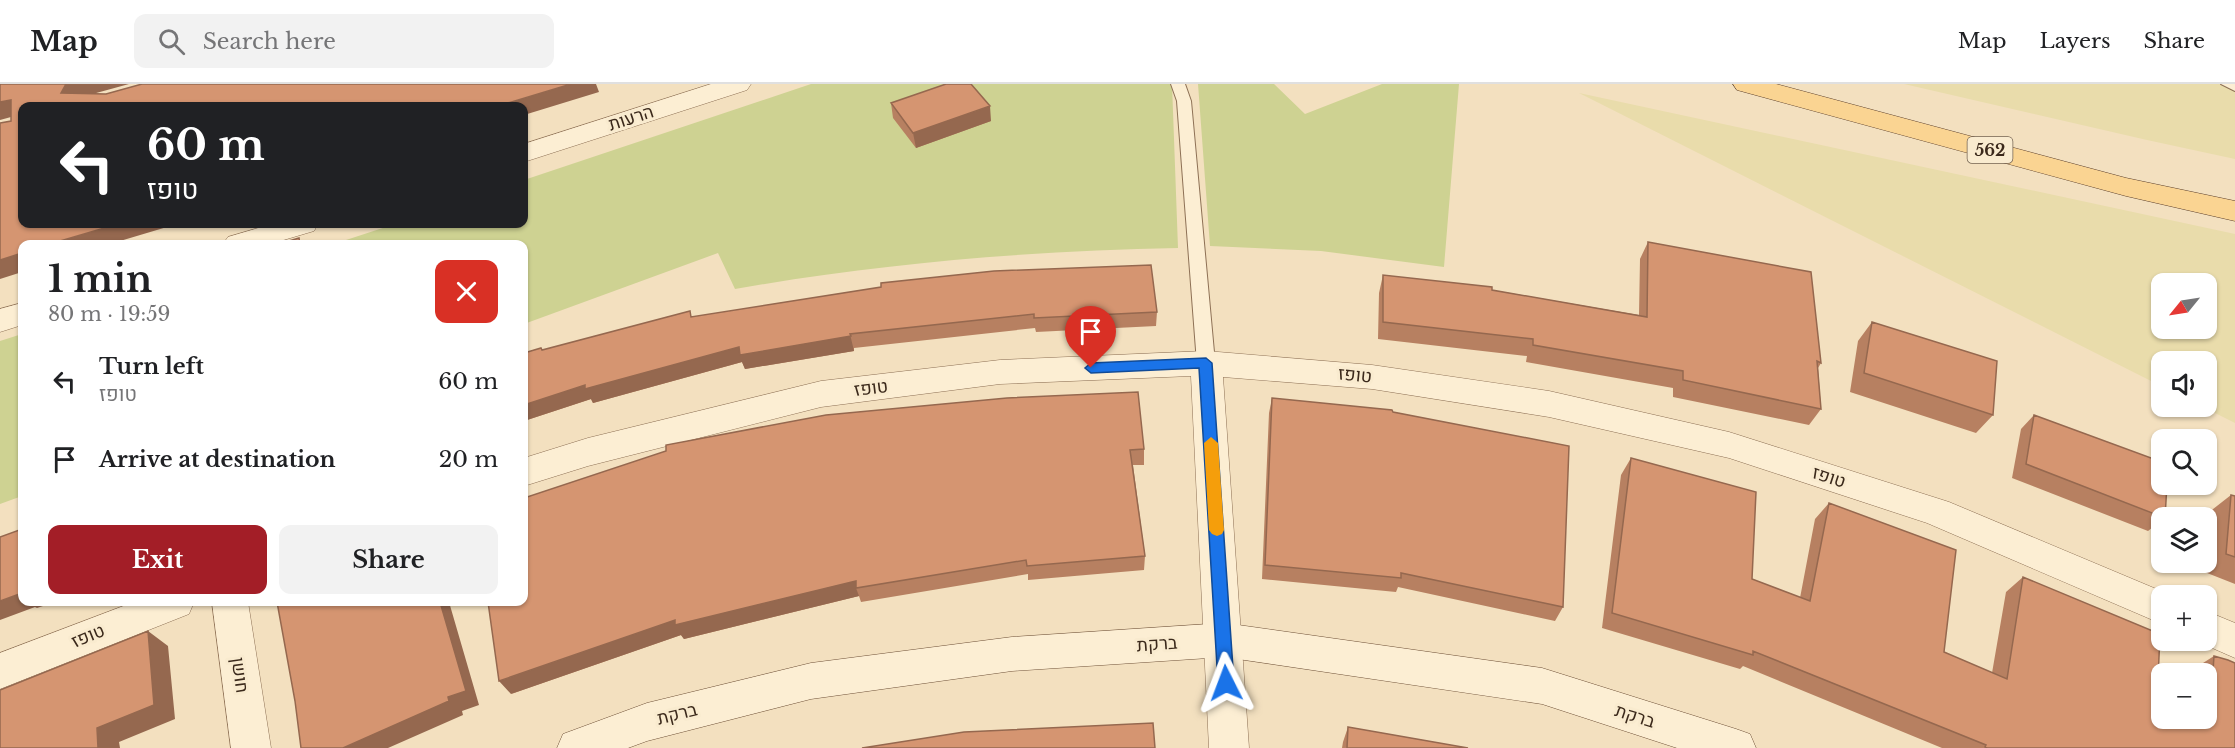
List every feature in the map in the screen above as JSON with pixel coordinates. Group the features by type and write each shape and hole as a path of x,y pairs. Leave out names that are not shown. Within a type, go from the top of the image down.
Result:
{"main road":[{"name":"562","path":"1746,84 2126,187 2235,211"}],"street":[{"name":"הרעות","path":"528,152 738,84"},
{"path":"251,240 291,228"},
{"path":"0,321 18,315"},
{"name":"טופז","path":"528,471 588,452 821,394 1000,372 1206,363 1372,376 1549,404 1730,445 1937,512 2151,603"},
{"path":"1206,363 1229,748"},
{"name":"טופז","path":"0,671 166,606"},
{"name":"חושן","path":"231,606 251,748"},
{"path":"2217,633 2235,641"},
{"name":"ברקת","path":"577,748 647,722 811,681 1012,654 1224,640 1542,686 1736,748"}],"lane":[{"path":"1178,84 1184,101 1206,363"},
{"path":"2228,84 2235,87"}],"shaded area":[{"path":"1904,84 2235,84 2235,159 2147,140"},
{"path":"1579,93 2235,234 2235,423 2217,414 2217,351 2151,351 2151,381"}],"green space":[{"path":"811,84 1172,84 1178,248 1011,255 900,265 735,289 718,253 528,323 528,240 346,240 383,228 528,228 528,179"},
{"path":"1198,84 1274,84 1305,114 1382,84 1459,84 1444,267 1321,251 1210,246"},
{"path":"18,335 18,497 0,504 0,341"}],"building":[{"path":"0,84 66,84 61,93 106,94 142,84 571,84 511,102 18,102 18,228 104,228 64,240 18,240 18,254 0,260 0,123 11,121 11,100 0,102"},
{"path":"946,84 971,84 990,106 913,133 891,103"},
{"path":"1648,242 1811,272 1821,363 1817,361 1821,409 1683,380 1683,371 1533,345 1533,339 1383,322 1383,275 1492,287 1492,290 1647,317"},
{"path":"1151,265 1157,312 1034,318 1034,314 850,334 851,336 740,355 739,347 585,389 585,385 528,404 528,352 541,348 542,350 690,311 691,317 881,287 881,283 994,271"},
{"path":"1872,322 1997,361 1993,415 1864,373"},
{"path":"1138,392 1144,449 1130,450 1145,556 1027,566 1026,560 856,588 856,581 675,625 675,620 499,681 489,606 528,606 528,497 666,451 666,445 826,415 1007,398"},
{"path":"1272,398 1392,410 1569,446 1563,607 1401,573 1401,578 1265,565"},
{"path":"2034,415 2151,458 2151,495 2166,495 2166,507 2151,507 2151,513 2026,464"},
{"path":"1631,458 1756,492 1752,579 1810,601 1829,503 1956,550 1944,652 2007,679 2023,577 2151,630 2151,651 2159,651 2159,663 2151,663 2151,729 2217,729 2217,663 2214,663 2214,656 2235,663 2235,748 1987,748 1986,745 1753,651 1753,655 1612,613"},
{"path":"2231,495 2235,496 2235,557 2226,554"},
{"path":"18,530 18,594 0,601 0,537"},
{"path":"278,606 441,606 466,691 448,697 449,701 343,748 301,748"},
{"path":"148,631 154,705 97,728 98,748 0,748 0,690"},
{"path":"1153,723 1155,748 862,748 964,732"},
{"path":"1348,727 1468,748 1347,748"}],"slow traffic":[{"path":"1211,443 1217,530"}],"route":[{"path":"1091,368 1206,363 1226,683"}]}
